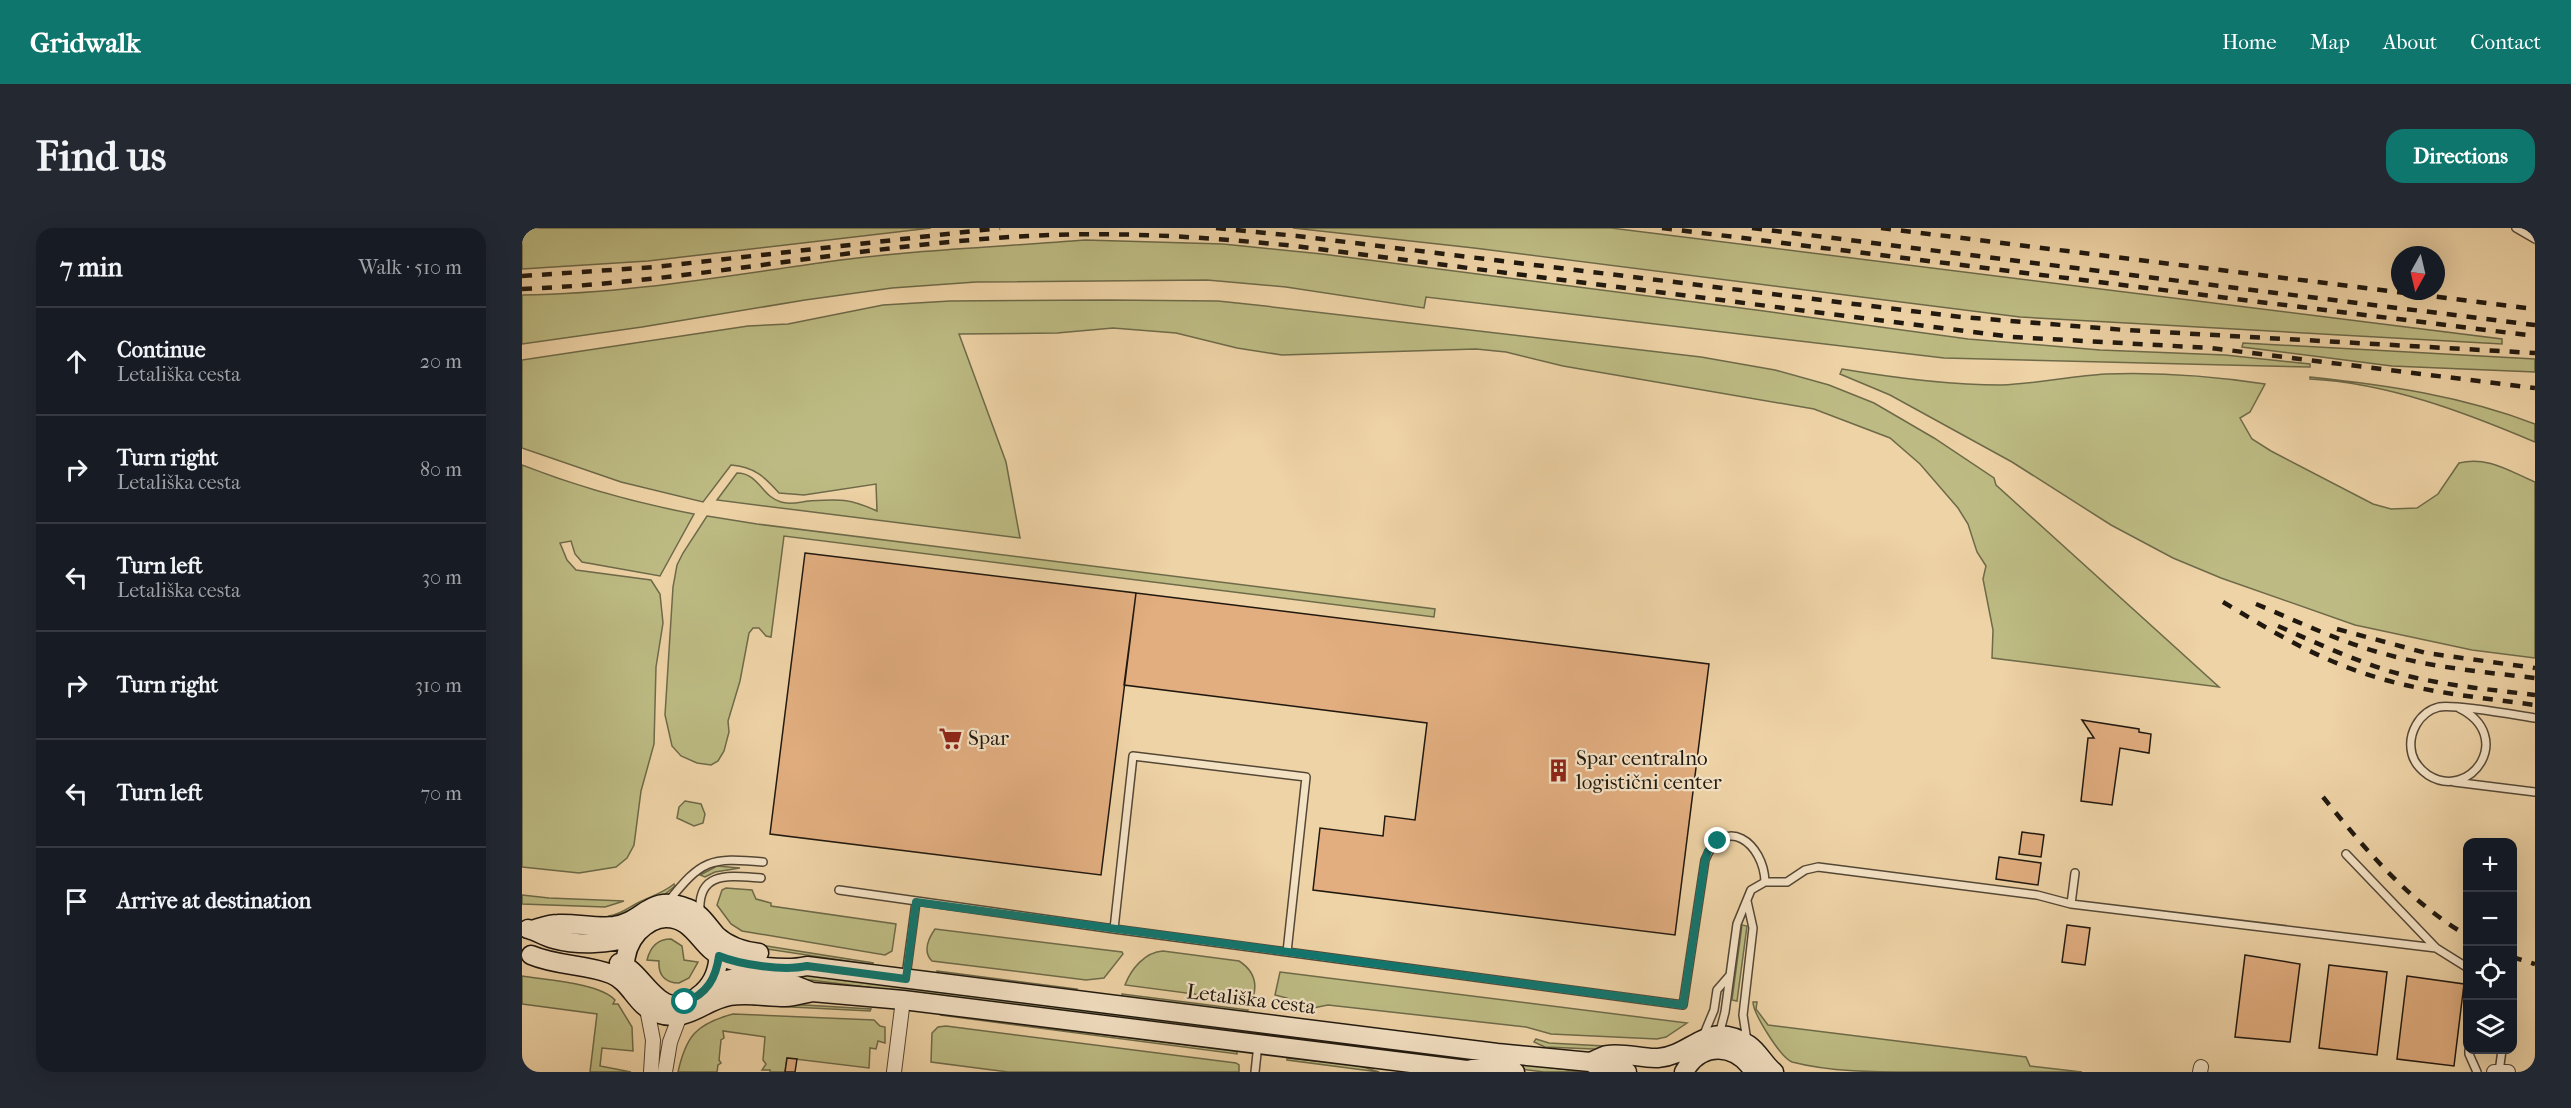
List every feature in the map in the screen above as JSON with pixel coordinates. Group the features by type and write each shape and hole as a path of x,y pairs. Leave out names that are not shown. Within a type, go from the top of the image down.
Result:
{"main road":[{"path":"526,929 555,923 613,926 627,922 651,907 666,904 684,907 700,915"},
{"name":"Letališka cesta","path":"700,915 716,934 738,949 795,959 807,966"},
{"path":"526,929 555,939 597,943 619,941 634,936 654,920 669,918 682,920 719,956"},
{"path":"711,984 719,956 716,934"},
{"path":"626,984 624,965 634,936"},
{"path":"526,954 549,953 596,958 624,965 657,998 682,1009"},
{"path":"526,954 548,962 608,973 626,984 647,1009 661,1015 682,1009"},
{"name":"Letališka cesta","path":"719,956 745,963 794,969 807,966 1497,1053 1590,1062 1606,1070 1627,1072"},
{"name":"Letališka cesta","path":"682,1009 711,984 753,979 789,983 812,992 903,1000 1469,1071 1482,1067 1515,1072"},
{"name":"Letališka cesta","path":"682,1009 694,1012 716,1000 732,995 788,997 812,992"},
{"path":"1679,1071 1710,1041 1736,1038 1748,1044 1766,1071"},
{"path":"1710,1041 1766,1071"},
{"name":"Letališka cesta","path":"1590,1062 1607,1055 1665,1057 1710,1041"}],"street":[{"path":"894,1072 903,1000"},
{"path":"647,1009 653,1040 651,1072"},
{"path":"665,1072 670,1042 682,1009"},
{"path":"2494,1072 2508,1072"}],"lane":[{"path":"2516,228 2535,238"},
{"path":"2535,718 2440,707 2429,711 2420,719 2413,730 2410,741 2417,765 2436,779 2535,792"},
{"path":"2448,781 2459,780 2478,767 2486,746 2481,724 2473,716 2458,708"},
{"path":"1114,929 1133,756 1306,777 1287,952"},
{"path":"839,890 1683,1005 1708,851 1718,841 1737,836 1753,847 1764,868 1765,882"},
{"path":"2346,854 2436,948 2463,965"},
{"path":"654,920 697,869 712,861 735,859 762,862"},
{"path":"1710,1041 1725,1012 1737,924 1751,890 1765,882 1787,882 1805,870 1818,867 2037,895 2071,904 2436,948"},
{"path":"2071,904 2075,873"},
{"path":"700,915 702,889 710,881 734,876 761,878"},
{"path":"1747,901 1753,928 1743,1015 1748,1044"},
{"path":"906,979 916,902"},
{"path":"1710,1041 1707,1030 1714,1010 1717,990 1731,975"},
{"path":"1254,1072 1258,1044"},
{"path":"2469,1054 2477,1072"},
{"path":"2499,1072 2501,1054"}],"shaded area":[{"path":"522,228 931,228 648,261 522,269"},
{"path":"1293,228 1611,228 2502,339 2502,344 2020,317 1474,248"},
{"path":"1085,240 1223,244 1322,254 1968,339 2100,350 2225,355 2310,364 2310,367 1944,358 1426,297 1424,308 1286,287 1207,280 976,282 892,288 522,344 522,295 636,288 890,254"},
{"path":"950,301 1218,301 1701,357 1775,370 1829,385 1874,403 1934,438 1994,478 1996,485 2219,687 1992,658 1993,630 1983,579 1986,566 1977,552 1968,524 1958,508 1920,464 1890,438 1814,409 1563,366 1506,352 1476,349 1282,355 1237,348 1176,333 1113,328 1057,333 959,334 1006,462 1020,538 717,500 737,473 750,477 769,495 781,502 844,500 877,511 876,484 804,495 779,493 758,473 731,465 703,502 621,482 522,448 522,360 748,326 788,324 883,305"},
{"path":"2243,343 2535,359 2535,372 2392,366 2242,347"},
{"path":"1842,369 1981,385 2126,374 2186,375 2265,384 2250,412 2240,418 2252,439 2373,504 2391,509 2417,508 2438,494 2459,463 2479,461 2507,469 2535,482 2535,658 2472,650 2355,625 2221,578 2173,558 2111,525 2012,462 1890,395 1840,374"},
{"path":"2310,377 2424,393 2508,414 2535,424 2535,442 2425,401 2368,386 2310,379"},
{"path":"522,465 607,494 694,514 660,576 582,562 575,554 571,541 560,543 567,560 576,570 651,580 660,594 663,623 656,667 654,744 641,791 634,845 627,858 616,867 579,873 522,867"},
{"path":"707,516 1435,609 1434,617 784,536 771,637 766,636 759,628 753,628 749,633 740,681 728,721 729,732 724,751 718,761 711,765 697,763 681,756 672,746 665,715 673,587 677,565"},
{"path":"685,801 701,804 705,814 703,823 694,826 677,818 679,807"},
{"path":"717,866 740,868 715,872 705,877 700,875"},
{"path":"674,884 675,886 664,895 609,919 609,916"},
{"path":"726,888 752,890 756,899 771,903 771,906 896,924 892,951 885,955 742,931 731,924 717,905 722,890"},
{"path":"522,895 624,901 605,907 522,904"},
{"path":"1742,925 1747,926 1737,1001 1732,1000"},
{"path":"935,929 1122,952 1123,954 1104,978 1086,980 932,961 928,954 928,945"},
{"path":"671,939 682,946 684,960 698,962 689,978 679,983 670,982 663,977 659,961 647,960 655,945"},
{"path":"761,945 873,963 873,965 761,948"},
{"path":"1163,951 1239,961 1248,968 1253,977 1255,987 1253,998 1247,1001 1125,985 1140,962 1150,954"},
{"path":"754,968 1585,1072 1544,1072 754,973"},
{"path":"937,971 1077,989 1076,991 1064,991 945,975"},
{"path":"1280,972 1687,1023 1666,1037 1657,1039 1551,1034 1526,1027 1328,1005 1313,1008 1288,1004 1287,998 1275,995"},
{"path":"522,976 585,986 608,994 615,1000 613,1004 618,1004 632,1027 633,1051 602,1048 600,1066 631,1072 590,1072 597,1014 522,1004"},
{"path":"1122,994 1248,1010 1245,1013 1126,998"},
{"path":"753,1002 871,1009 870,1011 753,1005"},
{"path":"1753,1002 1757,1002 1756,1009 1768,1025 2026,1057 2030,1066 2082,1072 1837,1070 1792,1062 1774,1044 1754,1008"},
{"path":"733,1014 874,1020 880,1026 885,1027 885,1043 878,1041 876,1049 870,1048 869,1068 787,1058 785,1072 770,1072 770,1070 762,1070 766,1064 763,1060 765,1037 723,1031 724,1038 721,1040 719,1060 721,1063 718,1065 717,1072 678,1072 685,1049 695,1033 710,1022"},
{"path":"940,1015 1232,1050 1237,1054"},
{"path":"946,1026 1236,1063 1239,1065 1239,1072 1008,1072 931,1062 932,1033 938,1027"},
{"path":"1536,1039 1549,1043 1642,1048 1642,1051 1545,1047 1534,1042"},
{"path":"1287,1058 1357,1065 1379,1072 1287,1060"}],"building":[{"name":"Spar","path":"805,553 1136,593 1101,875 770,834"},
{"name":"Spar centralno logistični center","path":"1136,593 1709,664 1675,935 1313,890 1320,828 1383,836 1385,816 1415,820 1427,723 1124,685"},
{"path":"2082,720 2139,729 2139,732 2151,734 2149,753 2120,748 2112,805 2081,801 2088,738 2094,738"},
{"path":"2022,832 2044,835 2041,857 2019,854"},
{"path":"1999,857 2041,863 2038,885 1996,879"},
{"path":"2067,925 2090,928 2085,965 2062,962"},
{"path":"2245,955 2300,964 2290,1042 2235,1037"},
{"path":"2329,965 2387,972 2377,1055 2319,1048"},
{"path":"2407,976 2463,984 2454,1066 2397,1059"},
{"path":"787,1058 797,1059 795,1072 785,1072"}],"railway":[{"path":"522,276 655,267 1000,228"},
{"path":"1216,228 1961,317 2125,330 2535,353"},
{"path":"1662,228 2535,336"},
{"path":"1752,228 2535,325"},
{"path":"1881,228 2535,309"},
{"path":"522,289 649,279 964,241 1095,234 1162,236 1295,246 2012,337 2211,348 2535,388"},
{"path":"2223,602 2308,650 2384,680 2426,689 2535,705"},
{"path":"2256,604 2336,638 2403,659 2535,678"},
{"path":"2278,626 2347,656 2407,676 2535,695"},
{"path":"2337,629 2426,653 2535,668"},
{"path":"2323,797 2355,836 2407,891 2463,933"},
{"path":"2517,959 2535,964"}],"place":[{"name":"Spar","path":"950,738"},
{"name":"Spar centralno logistični center","path":"1558,770"}],"route":[{"path":"685,1002 702,993 711,984 719,956 745,963 794,969 807,966 906,979 916,902 1683,1005 1705,860 1708,851 1718,841"}]}
